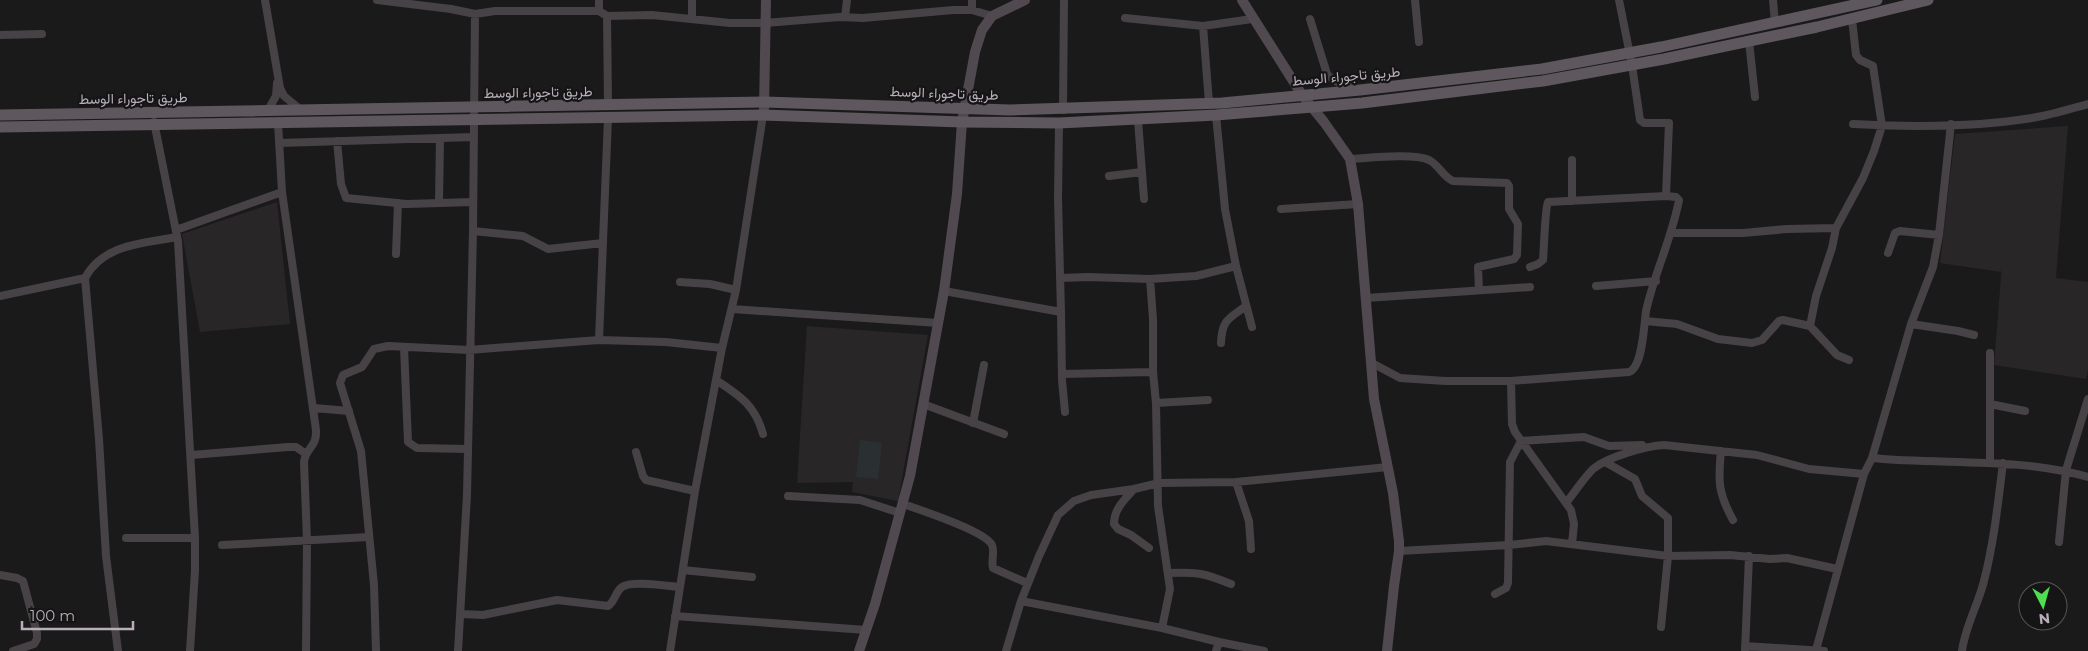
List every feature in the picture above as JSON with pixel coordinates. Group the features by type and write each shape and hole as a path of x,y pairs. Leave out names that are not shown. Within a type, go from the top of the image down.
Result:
{"main road":[{"name":"طريق تاجوراء الوسط","path":"0,115 153,118 268,110 764,102 964,109 1064,110 1210,103 1360,90 1542,69 1629,54 1877,0"},
{"path":"0,127 153,118 278,123 763,115 962,122 1059,123 1216,115 1312,107 1544,81 1749,41 1852,19 1928,0"}],"street":[{"path":"265,0 277,79 276,96 268,110"},
{"path":"376,0 429,3 475,14 495,11 603,13 692,18 730,23 765,23 845,17 863,18 972,10 992,16"},
{"path":"599,0 603,13 608,105"},
{"path":"692,0 692,18"},
{"path":"670,651 695,491 722,348 736,290 763,115 766,0"},
{"path":"845,17 847,0"},
{"path":"972,0 972,10"},
{"path":"859,651 910,476 944,291 957,194 962,122 975,52 982,30 992,16 1025,0"},
{"path":"1064,0 1064,110"},
{"path":"1242,0 1252,19 1302,95 1350,159 1358,204 1374,399 1393,493 1400,551 1387,651"},
{"path":"1415,0 1419,42"},
{"path":"1619,0 1632,65 1640,120 1644,123 1669,123 1666,196"},
{"path":"1773,0 1775,23"},
{"path":"458,651 465,544 468,449 475,14"},
{"path":"1125,18 1203,26 1252,19"},
{"path":"1310,19 1327,74 1333,80 1360,90"},
{"path":"1810,326 1816,296 1832,248 1836,228 1863,178 1882,126 1874,66 1860,60 1856,55 1852,19"},
{"path":"1203,26 1210,103"},
{"path":"0,34 42,34"},
{"path":"1749,41 1755,97"},
{"path":"277,79 284,96 302,110"},
{"path":"1853,124 1882,126 1951,124 2033,118 2088,104"},
{"path":"1216,115 1225,209 1236,266 1252,328"},
{"path":"153,118 177,233 195,538 190,651"},
{"path":"599,340 608,118"},
{"path":"1138,120 1144,199"},
{"path":"278,123 282,192 317,438 316,443 306,454 304,462 307,541 306,651"},
{"path":"1059,123 1060,278 1062,296 1062,374 1065,412"},
{"path":"1749,556 1745,649 1820,650 1837,569 1864,474 1872,458 1911,324 1933,267 1939,235 1951,124"},
{"path":"280,143 473,137"},
{"path":"440,138 440,203"},
{"path":"337,141 340,184 346,198 398,203 473,202"},
{"path":"1350,159 1417,158 1430,161 1453,181 1507,183 1509,186 1509,209 1518,224 1517,255 1514,259 1478,267 1479,290"},
{"path":"1572,160 1572,201"},
{"path":"1109,176 1142,172"},
{"path":"118,651 106,556 100,439 85,278 96,262 110,252 177,233 282,192"},
{"path":"1370,362 1400,378 1445,381 1511,381 1633,371 1636,367 1640,350 1646,311 1671,233 1679,200 1676,197 1666,196 1552,202 1546,204 1543,260 1530,267"},
{"path":"396,254 398,203"},
{"path":"1281,209 1358,204"},
{"path":"1671,233 1743,233 1787,229 1836,228"},
{"path":"473,231 523,236 548,249 603,243"},
{"path":"1888,253 1895,232 1939,235"},
{"path":"1060,278 1088,276 1150,280 1196,276 1236,266"},
{"path":"0,296 85,278"},
{"path":"1150,280 1153,319 1153,372 1156,402 1158,506 1170,589 1162,628"},
{"path":"1596,286 1656,281"},
{"path":"680,282 710,284 736,290"},
{"path":"1366,298 1530,287"},
{"path":"944,291 1061,312"},
{"path":"1222,343 1222,329 1228,317 1246,306"},
{"path":"732,309 938,323"},
{"path":"1645,321 1677,324 1718,339 1752,343 1762,340 1779,321 1783,320 1810,326 1838,355 1849,360"},
{"path":"1911,324 1974,335"},
{"path":"376,651 374,585 361,452 340,383 343,375 362,367 374,349 388,346 469,350 599,340 666,342 722,348"},
{"path":"404,347 408,442 417,448 468,449"},
{"path":"1990,353 1990,462"},
{"path":"973,422 984,365"},
{"path":"1062,374 1153,372"},
{"path":"716,380 732,391 754,411 763,434"},
{"path":"1511,381 1512,424 1521,441 1566,503 1573,518 1572,544"},
{"path":"2059,542 2066,470 2088,398"},
{"path":"1156,402 1208,400"},
{"path":"923,404 1004,434"},
{"path":"1990,404 2025,412"},
{"path":"314,408 349,411"},
{"path":"1521,441 1584,437 1609,446 1653,446 1721,451 1757,455 1809,470 1864,474"},
{"path":"1495,594 1506,588 1509,545 1510,462 1521,441"},
{"path":"1566,503 1595,468 1605,462 1653,446"},
{"path":"191,455 288,447 296,448 306,454"},
{"path":"1721,451 1718,477 1722,500 1732,520"},
{"path":"636,452 646,480 695,491"},
{"path":"1872,458 2003,463 2066,470 2088,477"},
{"path":"1605,462 1633,477 1642,496 1668,518 1668,556 1661,628"},
{"path":"1962,651 1967,629 1984,583 1993,544 2003,463"},
{"path":"1006,651 1027,584 1058,515 1066,506 1091,495 1134,489 1158,483 1236,482 1388,467"},
{"path":"1236,482 1249,522 1251,549"},
{"path":"1134,489 1118,508 1114,524 1118,529 1131,535 1149,548"},
{"path":"788,496 860,500 902,508 973,530 986,537 993,548 993,568 1027,584"},
{"path":"222,545 369,537"},
{"path":"126,538 195,538"},
{"path":"1400,551 1509,545 1537,541 1668,556 1787,558 1837,569"},
{"path":"683,570 752,577"},
{"path":"1168,574 1193,572 1205,574 1231,584"},
{"path":"0,575 17,578 23,582 37,633 37,639 34,644 13,651"},
{"path":"461,614 483,615 557,600 608,606 620,589 629,584 680,587"},
{"path":"1021,601 1162,628 1264,651"},
{"path":"675,616 866,630"},
{"path":"1216,651 1219,642"}],"shaded area":[{"path":"2068,126 2056,278 2088,282 2088,371 2086,379 1994,365 2002,264 2001,272 1940,263 1955,134"},
{"path":"277,202 290,324 200,332 182,234"},
{"path":"807,326 928,335 898,501 852,492 853,482 797,483"},
{"path":"860,440 882,443 878,479 856,477"}]}
